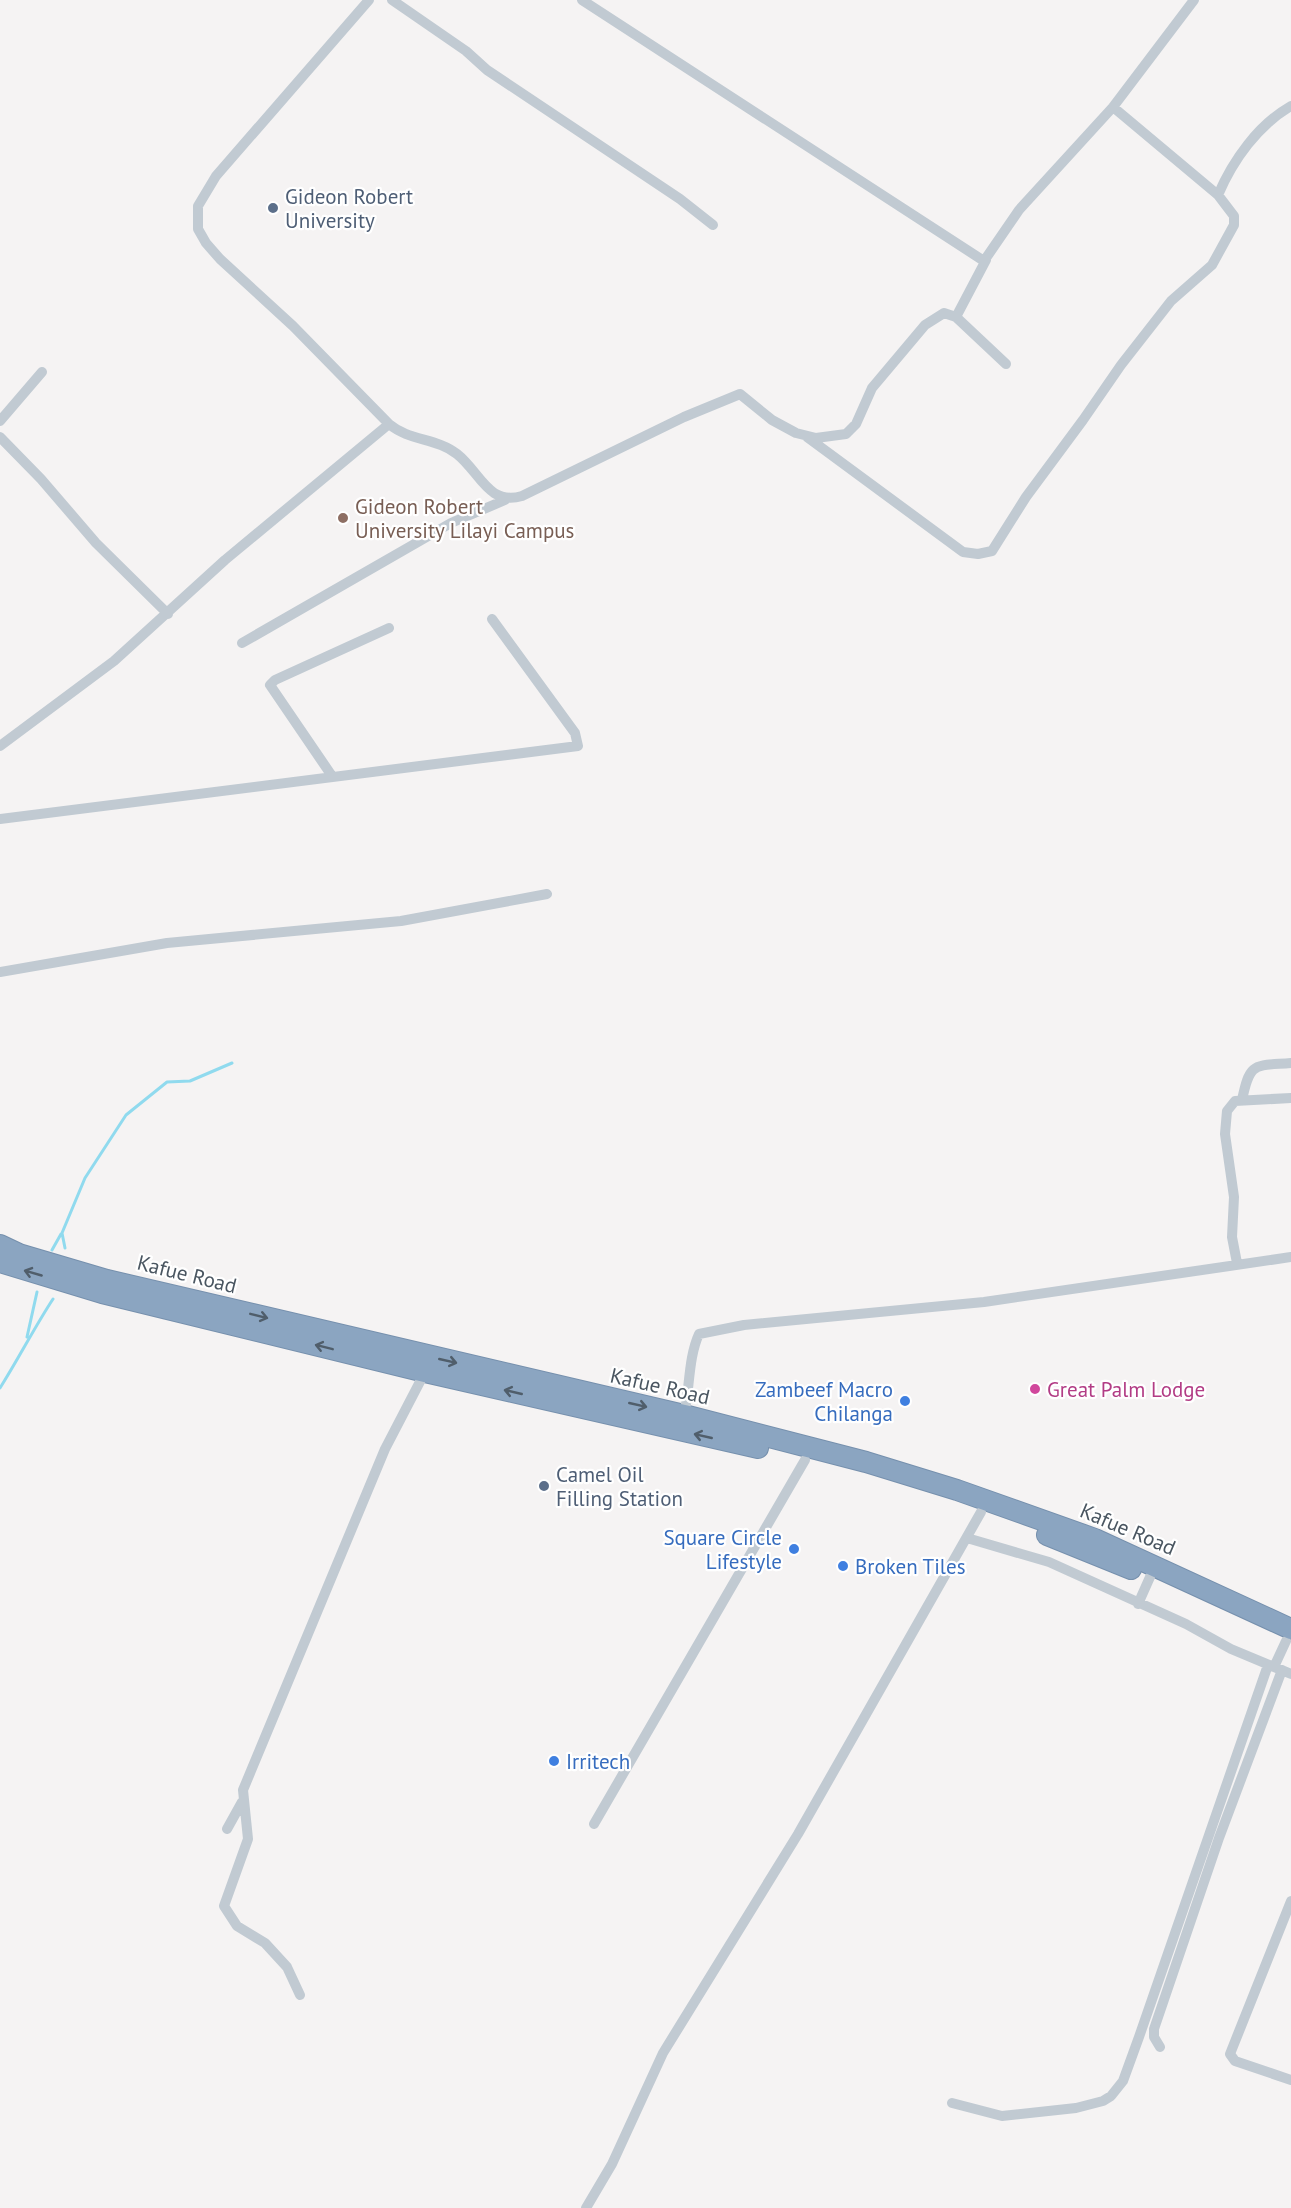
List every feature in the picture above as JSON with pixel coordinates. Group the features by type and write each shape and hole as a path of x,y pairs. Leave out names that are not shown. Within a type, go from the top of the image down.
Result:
{"highway":[{"name":"Kafue Road","path":"0,1245 19,1254 107,1280 684,1415 867,1462 1020,1511 1095,1539 1289,1638"},
{"name":"Kafue Road","path":"0,1262 102,1293 425,1372 805,1460 981,1512 1056,1538 1289,1638"}],"street":[{"path":"369,0 216,176 202,195 196,220 202,236 220,259 293,326 389,424 407,436 452,450 494,494 505,500"},
{"path":"392,0 466,51 492,74 680,199 713,225"},
{"path":"582,0 980,260 986,260"},
{"path":"956,317 986,260 1019,210 1113,107 1194,0"},
{"path":"1218,195 1228,172 1263,127 1291,106"},
{"path":"242,643 451,523 505,500 522,496 684,417 737,394 746,397 771,420 807,437 963,552 978,554 992,551 1026,496 1121,365 1172,301 1212,265 1231,235 1234,216 1218,195 1113,107"},
{"path":"807,437 832,436 849,432 856,424 872,387 925,325 944,313 956,317 1006,364"},
{"path":"0,421 42,372"},
{"path":"0,746 114,661 225,560 389,424"},
{"path":"0,437 42,479 96,543 168,614"},
{"path":"0,819 578,746 575,733 492,620"},
{"path":"332,776 270,685 275,680 389,628"},
{"path":"0,972 167,943 401,921 547,894"},
{"path":"1242,1100 1247,1076 1251,1070 1258,1066 1291,1063"},
{"path":"1237,1263 1232,1237 1234,1197 1225,1120 1231,1103 1242,1100 1291,1098"},
{"path":"684,1415 690,1389 694,1345 699,1334 744,1325 984,1302 1237,1263 1291,1257"},
{"path":"300,1995 287,1968 265,1943 237,1926 224,1906 248,1839 242,1802 244,1784 311,1631 381,1460 425,1372"},
{"path":"594,1824 805,1460"},
{"path":"586,2208 612,2164 663,2054 798,1834 981,1512"},
{"path":"967,1538 1049,1562 1186,1624 1231,1649 1279,1669"},
{"path":"1138,1604 1150,1577"},
{"path":"1160,2047 1154,2037 1154,2029 1289,1638"},
{"path":"952,2103 1002,2116 1076,2108 1103,2101 1118,2089 1279,1669"},
{"path":"227,1829 242,1802"},
{"path":"1291,1902 1230,2054 1235,2061 1291,2080"}],"waterway":[{"path":"65,1248 62,1233 85,1178 126,1115 167,1082 190,1081 232,1063"},
{"path":"52,1250 61,1234"},
{"path":"27,1337 37,1292"},
{"path":"0,1388 53,1299"}],"place":[{"name":"Gideon Robert University","path":"273,208"},
{"name":"Gideon Robert University Lilayi Campus","path":"343,518"},
{"name":"Great Palm Lodge","path":"1035,1389"},
{"name":"Zambeef Macro Chilanga","path":"905,1401"},
{"name":"Camel Oil Filling Station","path":"544,1486"},
{"name":"Square Circle Lifestyle","path":"794,1549"},
{"name":"Broken Tiles","path":"843,1566"},
{"name":"Irritech","path":"554,1761"}]}
